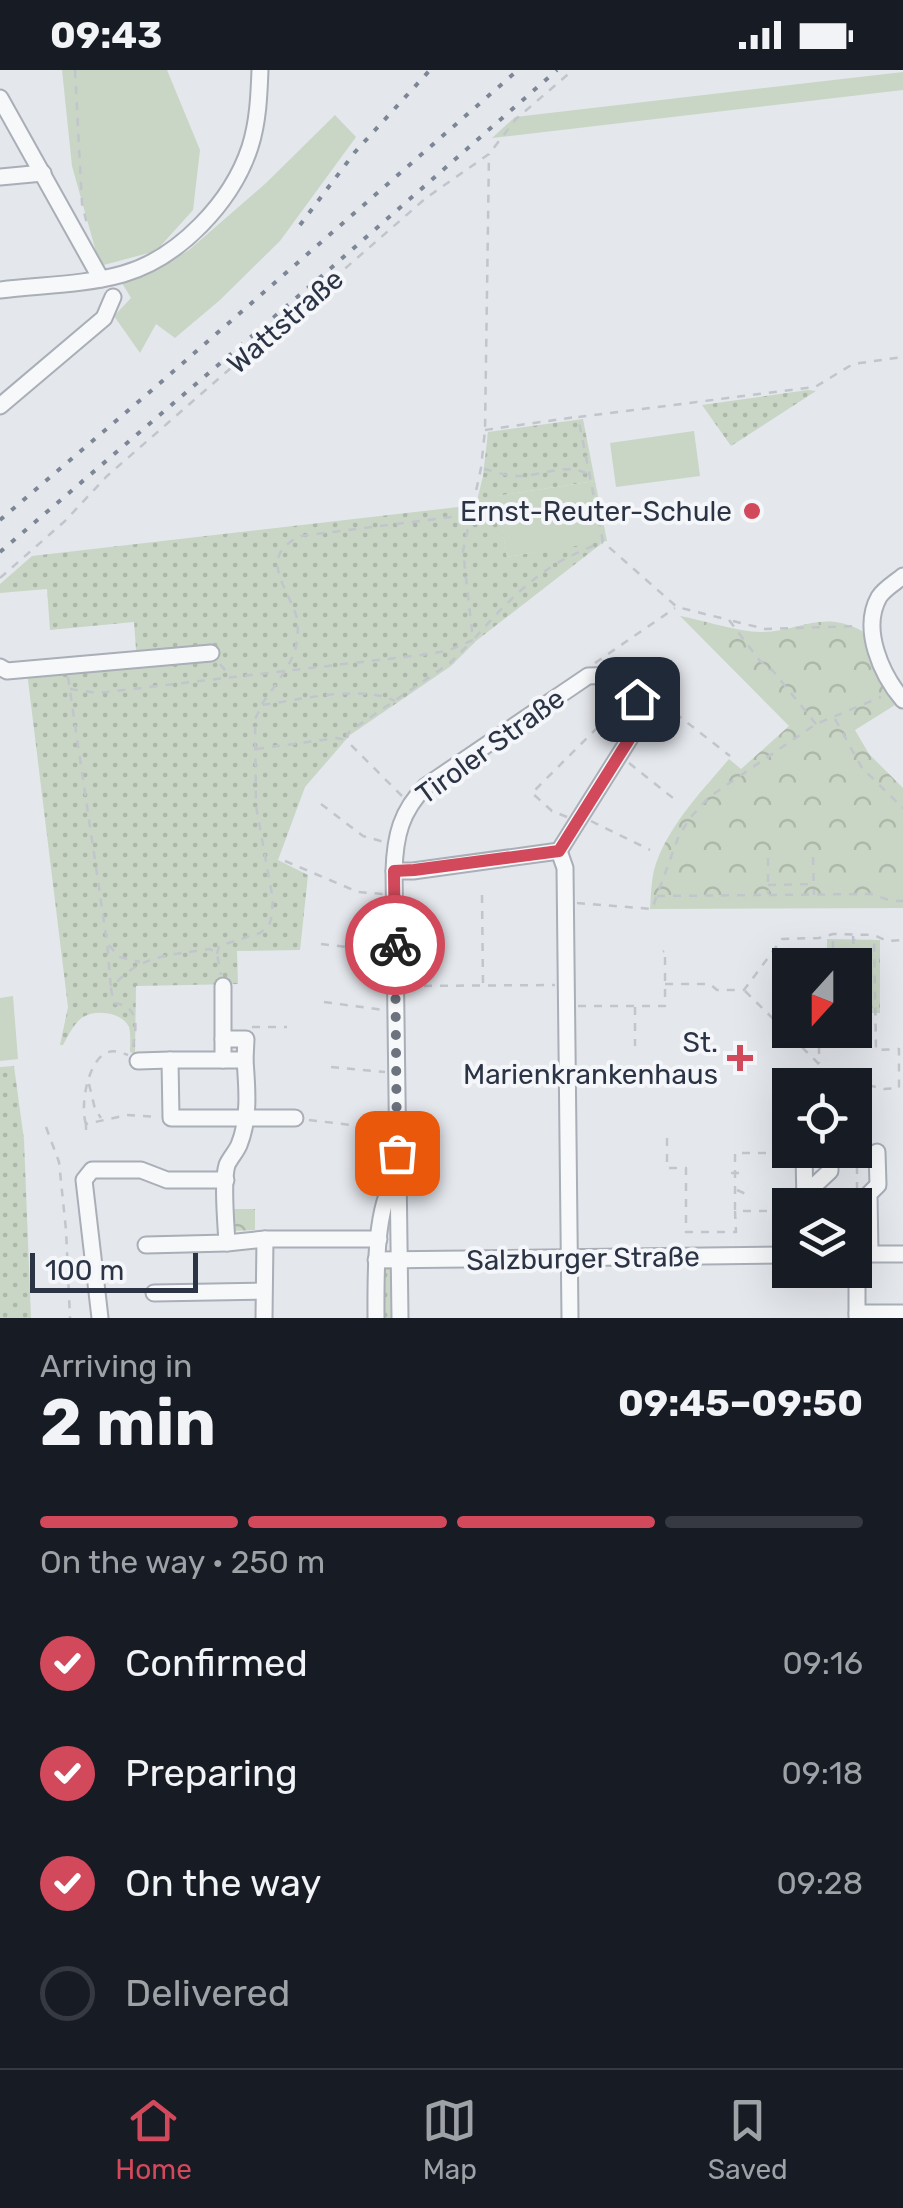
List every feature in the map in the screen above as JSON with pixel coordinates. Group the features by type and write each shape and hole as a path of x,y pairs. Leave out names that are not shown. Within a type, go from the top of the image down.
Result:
{"street":[{"path":"0,290 101,279 134,270 164,254 194,229 221,200 250,147 260,70"},
{"path":"0,98 101,279"},
{"path":"0,177 43,173"},
{"path":"0,406 104,318 113,298"},
{"path":"899,695 877,652 870,626 880,595 903,576"},
{"path":"0,667 7,671 212,653"},
{"path":"559,851 635,730 640,715 637,699 621,680 606,674 588,676"},
{"name":"Tiroler Straße","path":"400,1318 394,895 399,824 426,786 588,676"},
{"path":"394,871 559,851"},
{"path":"559,851 565,868 566,902 570,1318"},
{"path":"223,986 223,1060"},
{"path":"223,1039 246,1039 245,1118 238,1149 227,1166 227,1243"},
{"path":"135,1058 246,1060"},
{"path":"170,1060 171,1118 296,1118"},
{"path":"872,1191 878,1185 878,1152"},
{"path":"815,1188 830,1168"},
{"path":"100,1318 84,1180 92,1170 141,1170 167,1180 226,1180"},
{"name":"Tiroler Straße","path":"376,1318 380,1232 390,1186 397,1176"},
{"path":"146,1245 380,1232 400,1225"},
{"path":"264,1239 264,1318"},
{"path":"872,1254 903,1254"},
{"name":"Salzburger Straße","path":"376,1260 772,1255"},
{"path":"858,1288 857,1316 903,1313"},
{"path":"154,1293 264,1291"}],"path":[{"path":"75,70 82,204 88,230"},
{"name":"Wattstraße","path":"0,578 65,521 107,476 412,211 489,154 516,119 574,70"},
{"path":"473,640 464,552 485,430 489,154"},
{"path":"485,430 815,387 853,364 903,357"},
{"path":"578,416 604,542 676,607 765,629 870,626"},
{"path":"481,468 515,476 579,469 590,475"},
{"path":"107,942 119,957 141,962 210,949 269,926 272,900 256,806 255,719 292,661 297,642 298,621 277,571 277,560 290,541 301,536 452,517 474,503"},
{"path":"347,741 350,730 450,662 542,574 562,560 604,542"},
{"name":"Tiroler Straße","path":"588,676 591,666 676,607"},
{"path":"730,620 760,661 774,671 816,724"},
{"path":"171,1118 127,1115 86,1127 82,1110 95,1065 104,1054 118,1052 135,1058 136,1022 128,1008 114,1003 111,989 70,689 98,694 282,672 447,651 473,640"},
{"path":"212,653 232,678"},
{"path":"262,705 347,694 373,694 394,700"},
{"path":"566,902 652,908 678,838 708,797 816,724 899,695"},
{"path":"637,699 658,699 730,756"},
{"path":"834,716 862,768 903,808"},
{"path":"650,850 552,811 532,792 587,742 600,724 622,751 678,802"},
{"path":"256,749 342,738 410,804"},
{"path":"564,761 570,766"},
{"path":"543,782 550,788"},
{"path":"320,804 363,836 395,846"},
{"path":"813,857 814,895"},
{"path":"768,858 768,896"},
{"path":"284,861 358,892 394,895"},
{"path":"768,884 814,884"},
{"path":"657,896 872,894 903,901"},
{"path":"482,895 483,986"},
{"path":"833,934 833,948"},
{"path":"854,934 854,948"},
{"path":"744,990 782,938 854,934 903,940"},
{"path":"872,1085 900,1088 899,1050 876,1050 874,935"},
{"path":"321,944 395,953"},
{"path":"219,946 223,986"},
{"path":"210,949 217,954"},
{"path":"567,1006 665,1006 665,957 661,953 664,951"},
{"path":"111,989 141,962"},
{"path":"665,984 710,984 717,990 744,990 824,1068"},
{"path":"396,986 566,985"},
{"path":"324,1002 396,1012"},
{"path":"635,1006 635,1046"},
{"path":"246,1039 247,1027 287,1027"},
{"path":"819,1048 819,1064"},
{"path":"331,1067 396,1073"},
{"path":"88,1082 103,1120"},
{"path":"296,1118 397,1131"},
{"path":"46,1127 59,1162 70,1318"},
{"path":"667,1138 667,1168 694,1168"},
{"path":"686,1168 686,1232 736,1232 736,1153 772,1153"},
{"path":"733,1173 746,1173"},
{"path":"736,1190 746,1194"},
{"path":"736,1211 769,1211 769,1220"}],"green space":[{"path":"62,70 167,70 200,150 193,210 156,251 100,266 72,166"},
{"path":"903,72 903,90 492,138 515,117"},
{"path":"335,115 356,137 280,241 175,338 156,324 140,353 114,316 131,298 122,283 189,250 266,183"},
{"path":"816,391 731,446 702,405"},
{"path":"583,419 595,481 497,496 507,557 600,541 601,544 476,641 451,666 350,735 305,787 278,860 308,875 300,950 237,951 238,984 136,986 135,1054 130,1052 126,1022 108,1013 83,1017 60,1045 68,1007 27,672 137,663 134,622 50,630 47,589 0,593 0,584 32,556 476,505 488,432"},
{"path":"694,431 700,476 616,487 610,443"},
{"path":"595,481 607,541 507,557 496,496"},
{"path":"680,616 751,631 835,622 862,631 874,667 895,705 855,730 869,754 903,788 903,908 650,909 653,875 660,855 686,811 729,759 741,769 789,726"},
{"path":"827,939 880,940 880,1013 872,1013 872,948 827,948"},
{"path":"13,996 18,1059 0,1061 0,998"},
{"path":"14,1066 24,1140 31,1318 0,1318 0,1067"},
{"path":"233,1209 255,1209 255,1230 233,1231"},
{"path":"383,1267 392,1267 394,1271 394,1318 382,1318"}],"railway":[{"path":"300,225 355,152 430,70"},
{"path":"0,520 518,70"},
{"path":"0,552 557,70"}],"way so far":[{"path":"395,945 397,1153"}],"place":[{"name":"Ernst-Reuter-Schule","path":"752,511"},
{"name":"St. Marienkrankenhaus","path":"740,1058"}],"route":[{"path":"395,945 394,871 559,851 635,730 640,715 637,699"}]}
